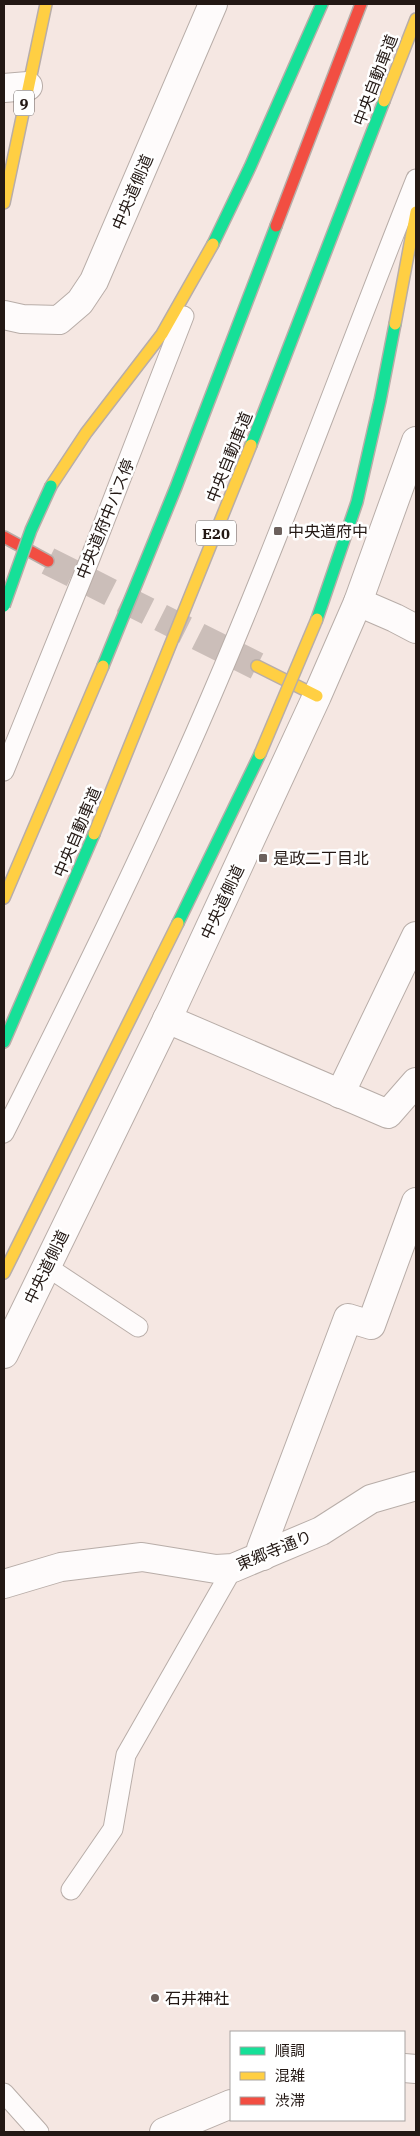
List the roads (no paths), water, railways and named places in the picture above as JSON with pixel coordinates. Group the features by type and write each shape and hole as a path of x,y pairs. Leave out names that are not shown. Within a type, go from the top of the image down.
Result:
{"main road":[{"name":"9","path":"4,203 16,87 46,4"},
{"path":"4,606 30,530 51,486 78,444 130,379 168,326 203,266 241,187 322,4"},
{"path":"4,898 72,741 176,487 361,4"},
{"name":"中央自動車道","path":"4,1042 85,856 200,573 309,298 416,19"},
{"path":"4,1273 192,897 260,754 317,619 357,502 382,392 416,212"},
{"path":"10,541 48,561"},
{"path":"257,666 317,696"}],"street":[{"name":"中央道側道","path":"4,316 22,319 59,320 80,302 94,281 213,4"},
{"name":"中央道側道","path":"4,1354 167,1019 317,696 358,602 416,441"},
{"path":"358,602 416,629"},
{"path":"340,1094 416,936"},
{"path":"167,1019 388,1114 406,1111 416,1082"},
{"path":"263,1556 261,1549 348,1318 371,1325 416,1202"},
{"name":"東郷寺通り","path":"4,1584 61,1567 142,1557 216,1569 233,1568 321,1531 371,1499 416,1486"},
{"path":"164,2132 230,2104"}],"lane":[{"path":"4,1133 127,883 211,697 416,179"},
{"name":"中央道府中バス停","path":"4,771 89,561 203,266"},
{"path":"4,580 10,541"},
{"path":"46,1266 138,1327"},
{"path":"71,1890 113,1829 126,1755 233,1568"},
{"path":"4,2093 39,2132"}],"tunnel":[{"path":"48,561 257,666"}],"place":[{"name":"中央道府中","path":"278,531"},
{"name":"是政二丁目北","path":"263,858"},
{"name":"石井神社","path":"155,1998"}]}
